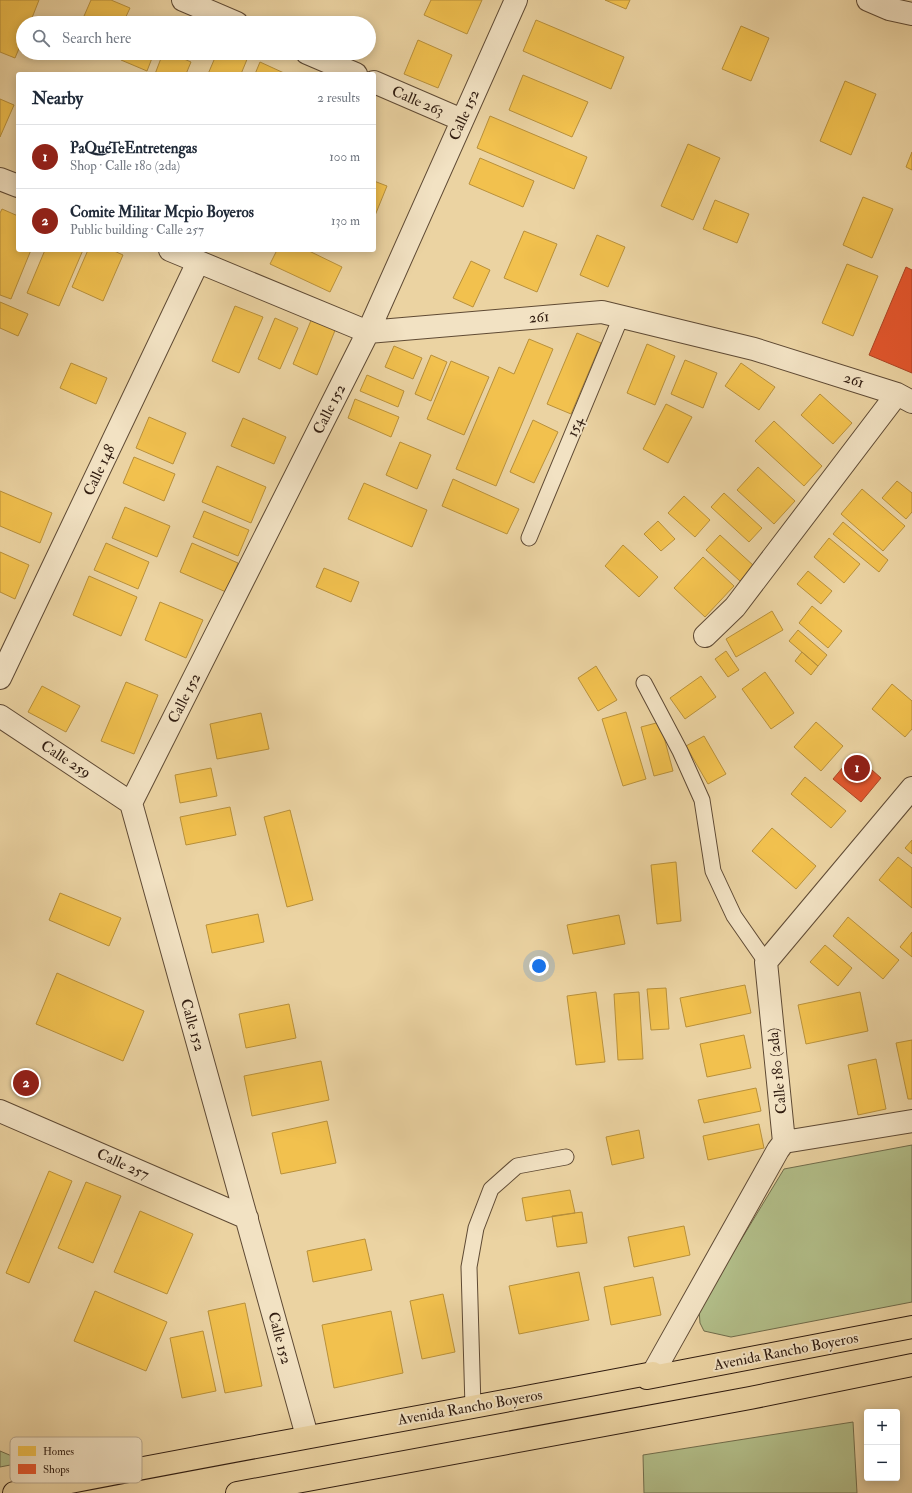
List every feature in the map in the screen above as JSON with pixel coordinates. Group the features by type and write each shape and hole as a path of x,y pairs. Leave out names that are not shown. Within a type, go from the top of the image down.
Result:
{"highway":[{"name":"Avenida Rancho Boyeros","path":"653,1373 647,1378 912,1328"},
{"path":"237,1493 750,1398 912,1365"},
{"name":"Avenida Rancho Boyeros","path":"142,1468 307,1436 474,1407 653,1373"},
{"name":"Avenida Rancho Boyeros","path":"14,1493 65,1483"}],"street":[{"path":"183,0 221,16"},
{"name":"Calle 152","path":"307,1436 131,803 368,332 516,0"},
{"path":"868,0 889,9 912,14"},
{"path":"323,60 351,72"},
{"name":"Calle 263","path":"376,83 462,120"},
{"path":"0,179 16,185"},
{"name":"261","path":"175,252 368,332 602,312 754,349 905,398"},
{"name":"Calle 148","path":"0,678 198,262"},
{"path":"704,636 735,607 905,398"},
{"name":"Calle 259","path":"0,716 131,803"},
{"path":"766,962 912,788"},
{"name":"Calle 180 (2da)","path":"766,962 784,1142"},
{"name":"Calle 257","path":"0,1110 247,1218"},
{"path":"653,1373 778,1150 784,1142 912,1121"}],"lane":[{"name":"154","path":"529,538 621,317"},
{"path":"644,683 680,751 702,800 713,871 734,916 766,962"},
{"path":"474,1407 469,1267 476,1228 491,1189 517,1166 566,1157"}],"green space":[{"path":"912,1145 912,1302 731,1337 704,1331 700,1323 699,1309 784,1169"},
{"path":"853,1422 857,1493 644,1493 643,1455"},
{"path":"0,1451 10,1455 10,1465 0,1467"}],"building: Homes":[{"path":"0,0 39,0 33,16 16,16 15,58 0,52"},
{"path":"91,0 111,0 130,8 126,16 84,16"},
{"path":"431,0 482,0 467,34 424,15"},
{"path":"605,0 630,0 626,9"},
{"path":"536,20 624,57 611,89 523,51"},
{"path":"741,26 769,38 751,81 722,69"},
{"path":"418,40 452,55 438,88 404,74"},
{"path":"121,60 151,60 147,71"},
{"path":"160,60 186,60 191,62 187,72 156,72"},
{"path":"214,60 247,60 242,72 209,72"},
{"path":"260,62 282,72 256,72"},
{"path":"523,75 588,102 572,137 509,110"},
{"path":"845,81 876,94 851,155 820,141"},
{"path":"0,99 14,105 0,137"},
{"path":"490,116 587,157 574,189 477,148"},
{"path":"688,144 720,158 693,220 661,206"},
{"path":"912,152 912,170 906,167"},
{"path":"480,158 534,181 523,207 469,184"},
{"path":"376,182 387,186 376,213"},
{"path":"863,197 893,209 872,258 843,245"},
{"path":"715,200 749,214 737,243 703,229"},
{"path":"2,209 16,215 16,252 30,252 11,299 0,295 0,213"},
{"path":"524,231 557,244 537,292 504,278"},
{"path":"597,235 625,247 608,287 580,275"},
{"path":"44,252 82,252 59,306 27,293"},
{"path":"87,252 116,252 123,255 103,301 72,287"},
{"path":"276,252 311,252 342,267 330,292 270,264"},
{"path":"471,261 490,270 473,307 453,298"},
{"path":"847,264 878,276 853,336 822,323"},
{"path":"0,302 28,314 18,336 0,328"},
{"path":"235,306 263,317 239,373 212,361"},
{"path":"275,318 298,328 280,369 258,359"},
{"path":"312,318 336,328 317,375 293,364"},
{"path":"577,333 601,343 571,414 547,404"},
{"path":"529,339 553,349 496,486 456,469 499,367 514,374"},
{"path":"647,344 675,356 655,405 627,393"},
{"path":"394,346 422,358 413,379 385,367"},
{"path":"431,355 447,362 431,401 415,394"},
{"path":"685,360 717,373 703,408 671,394"},
{"path":"451,361 489,377 464,435 427,419"},
{"path":"71,363 107,378 96,404 60,388"},
{"path":"741,363 775,387 759,410 725,386"},
{"path":"367,375 404,391 398,407 360,391"},
{"path":"820,394 852,423 833,444 801,415"},
{"path":"355,399 399,417 391,437 348,418"},
{"path":"666,404 692,417 668,463 643,449"},
{"path":"149,417 186,433 173,464 136,448"},
{"path":"243,418 286,437 274,464 231,446"},
{"path":"533,420 558,432 534,483 510,472"},
{"path":"774,421 822,466 804,486 755,441"},
{"path":"400,442 431,455 417,489 386,475"},
{"path":"134,457 175,474 164,501 123,483"},
{"path":"217,466 266,487 251,523 202,502"},
{"path":"758,467 795,501 774,524 737,490"},
{"path":"453,479 519,509 507,534 442,506"},
{"path":"897,481 912,493 912,512 906,519 882,498"},
{"path":"364,483 427,510 412,547 348,519"},
{"path":"862,489 905,526 883,551 841,514"},
{"path":"0,491 52,513 40,543 0,526"},
{"path":"724,493 762,528 749,542 711,507"},
{"path":"684,496 710,520 695,537 668,513"},
{"path":"125,507 170,526 157,557 112,538"},
{"path":"204,511 249,530 238,556 193,537"},
{"path":"658,521 675,539 661,551 644,534"},
{"path":"843,522 888,560 879,572 833,534"},
{"path":"720,535 754,566 740,581 706,550"},
{"path":"829,538 860,564 844,583 814,557"},
{"path":"106,543 149,562 138,589 94,570"},
{"path":"192,543 238,563 226,592 180,572"},
{"path":"623,545 658,577 639,597 605,566"},
{"path":"0,552 29,565 15,599 0,592"},
{"path":"703,557 734,586 705,617 674,588"},
{"path":"324,568 359,582 351,602 316,587"},
{"path":"808,571 832,591 821,604 797,584"},
{"path":"89,576 137,597 121,636 73,615"},
{"path":"160,602 203,620 186,658 145,640"},
{"path":"812,606 842,631 828,648 799,623"},
{"path":"772,611 783,630 736,657 726,639"},
{"path":"798,630 827,655 818,666 789,641"},
{"path":"726,651 739,670 728,677 715,659"},
{"path":"802,652 818,666 811,675 795,661"},
{"path":"596,666 617,700 598,711 578,678"},
{"path":"765,672 794,713 771,729 742,689"},
{"path":"701,676 716,697 685,719 670,698"},
{"path":"126,682 158,695 134,754 101,741"},
{"path":"892,684 912,701 912,729 905,737 872,709"},
{"path":"42,686 80,706 66,732 28,712"},
{"path":"626,712 646,779 623,786 602,719"},
{"path":"261,713 269,749 217,759 210,724"},
{"path":"660,722 673,771 654,776 641,727"},
{"path":"816,722 843,746 821,771 794,747"},
{"path":"704,736 726,774 708,784 686,746"},
{"path":"211,768 217,796 180,803 175,775"},
{"path":"805,777 846,811 831,828 791,794"},
{"path":"230,807 236,835 186,845 180,817"},
{"path":"290,810 313,900 287,907 264,817"},
{"path":"772,828 816,866 796,889 752,851"},
{"path":"912,840 912,854 905,848"},
{"path":"898,857 912,868 912,908 879,880"},
{"path":"676,862 681,921 657,924 651,865"},
{"path":"60,893 121,918 109,946 49,920"},
{"path":"258,914 264,942 212,953 206,925"},
{"path":"619,915 625,944 573,954 567,925"},
{"path":"848,917 899,960 883,979 833,936"},
{"path":"912,932 912,957 900,947"},
{"path":"825,945 852,968 838,986 810,962"},
{"path":"57,973 144,1011 123,1061 36,1024"},
{"path":"745,985 751,1013 686,1027 680,998"},
{"path":"666,988 669,1029 651,1030 647,989"},
{"path":"596,992 605,1062 576,1065 567,996"},
{"path":"639,992 643,1059 618,1060 614,994"},
{"path":"860,992 868,1031 806,1044 798,1005"},
{"path":"289,1004 296,1038 246,1048 239,1014"},
{"path":"744,1035 751,1068 707,1077 700,1044"},
{"path":"912,1040 912,1099 908,1099 896,1043"},
{"path":"876,1059 886,1109 858,1115 848,1065"},
{"path":"321,1061 329,1100 252,1116 244,1076"},
{"path":"756,1088 761,1111 704,1123 698,1100"},
{"path":"327,1121 336,1163 281,1174 272,1133"},
{"path":"759,1124 764,1148 708,1160 703,1136"},
{"path":"639,1130 644,1158 612,1165 606,1137"},
{"path":"49,1171 72,1181 29,1283 6,1273"},
{"path":"86,1182 121,1196 93,1263 58,1248"},
{"path":"570,1190 575,1213 526,1221 522,1198"},
{"path":"140,1211 193,1234 167,1294 114,1272"},
{"path":"582,1212 587,1243 557,1247 552,1216"},
{"path":"684,1226 690,1255 634,1267 628,1237"},
{"path":"365,1239 372,1270 313,1282 307,1251"},
{"path":"579,1272 589,1320 519,1334 509,1286"},
{"path":"653,1277 661,1315 611,1325 604,1287"},
{"path":"95,1291 167,1322 146,1371 74,1341"},
{"path":"443,1294 455,1352 422,1359 410,1301"},
{"path":"245,1303 262,1386 225,1393 208,1311"},
{"path":"391,1311 403,1373 334,1388 322,1325"},
{"path":"203,1331 216,1391 182,1398 170,1338"}],"building: Shops":[{"path":"906,267 912,270 912,373 869,355"},
{"path":"854,754 881,778 861,802 833,779"}],"place":[{"name":"PaQueTeEntretengas","path":"857,768"},
{"name":"Comite Militar Mcpio Boyeros","path":"26,1083"}]}
